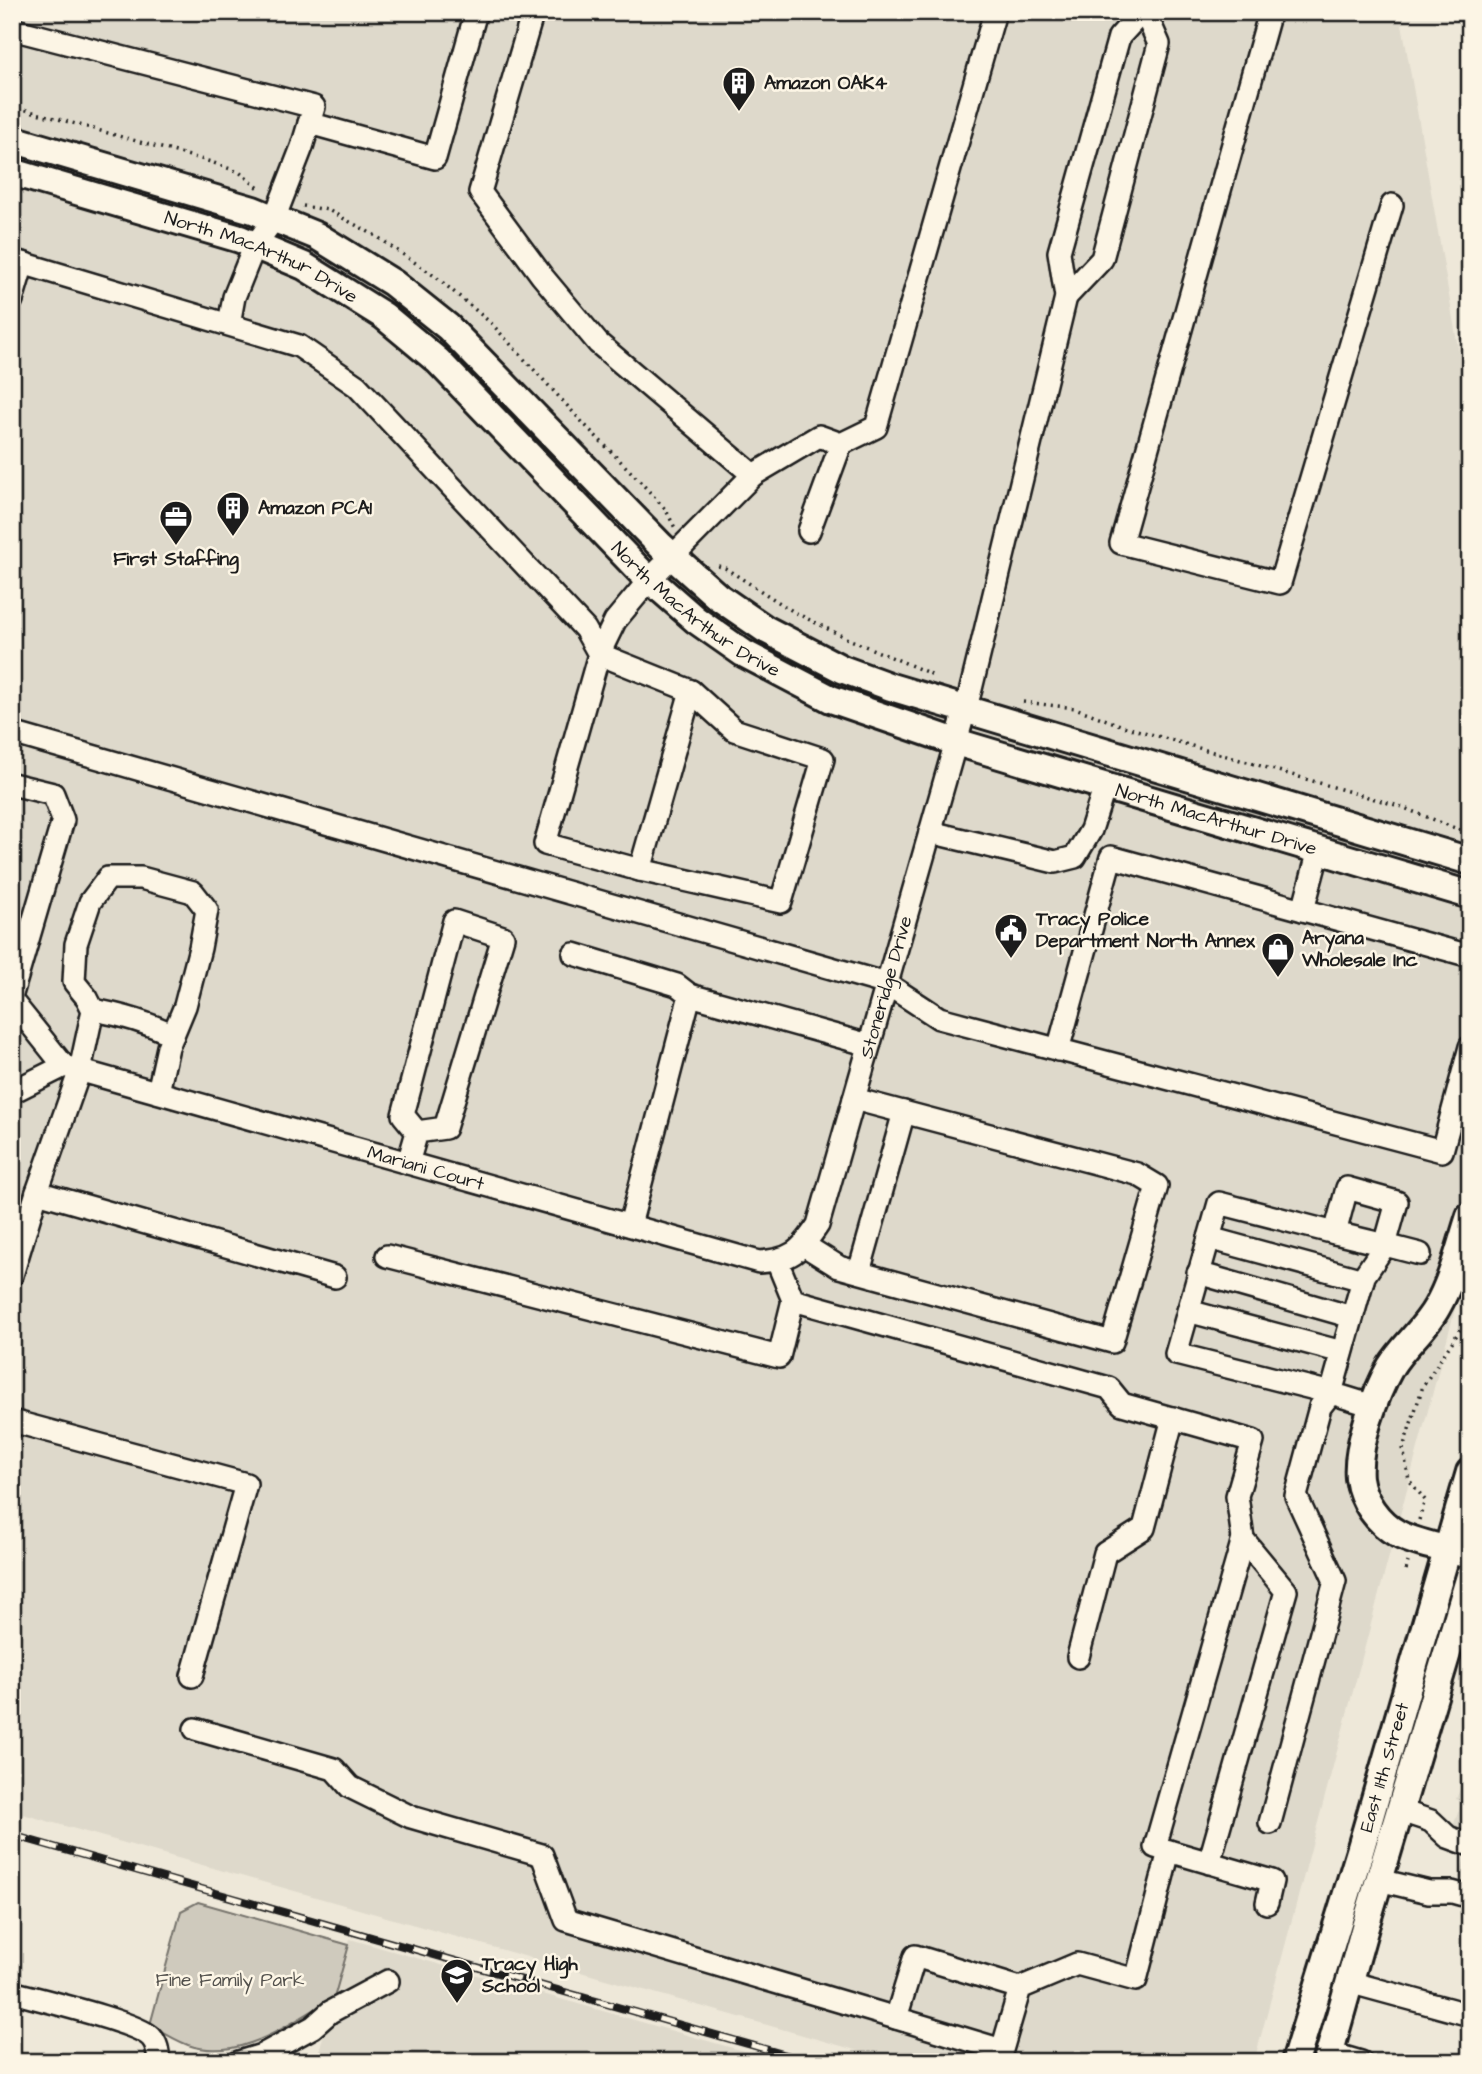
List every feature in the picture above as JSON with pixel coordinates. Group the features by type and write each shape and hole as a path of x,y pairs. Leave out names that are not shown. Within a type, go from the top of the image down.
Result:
{"main road":[{"name":"North MacArthur Drive","path":"12,139 253,209 317,236 393,283 448,327 672,555 717,596 765,629 842,669 891,687 1470,861"},
{"name":"North MacArthur Drive","path":"12,172 255,245 304,266 384,316 427,352 650,579 696,620 743,653 831,699 956,742 1470,895"},
{"path":"1458,1552 1397,1534 1377,1517 1364,1496 1359,1478 1361,1454 1373,1406 1392,1365 1436,1310 1446,1290 1470,1216"},
{"name":"East 11th Street","path":"1295,2062 1360,1851 1458,1552 1470,1472"},
{"name":"East 11th Street","path":"1329,2057 1470,1576"}],"street":[{"path":"309,123 435,158 476,12"},
{"path":"533,12 480,192 542,276 598,342 753,475"},
{"path":"809,531 841,444 876,427 995,12"},
{"path":"1144,12 1159,44 1102,259 1066,297 1059,252 1119,37 1144,12"},
{"path":"1270,12 1121,543 1280,583 1392,205"},
{"path":"12,29 314,107 274,219 255,245 234,297 229,324"},
{"path":"12,300 18,261 299,345 357,386 584,629 599,654 691,691 734,730 823,760 781,902 640,870 545,844 599,654 615,621 672,555 753,475 819,436 841,444"},
{"name":"Stoneridge Drive","path":"790,1254 818,1225 965,709 1066,297"},
{"path":"640,870 691,691"},
{"path":"12,733 887,984 939,1018 1442,1151 1470,1047"},
{"path":"12,784 53,794 63,820 12,994"},
{"path":"930,832 1055,862 1075,857 1091,830 1105,786"},
{"path":"1303,910 1319,850"},
{"path":"1058,1050 1111,857 1470,956"},
{"path":"12,1275 72,1068 93,1010 74,982 76,944 90,902 108,878 141,878 192,892 207,910 186,1006 168,1047 158,1092"},
{"path":"454,921 503,937 445,1128 417,1132 403,1115 454,921"},
{"path":"574,954 677,985 690,995 869,1045"},
{"path":"629,1225 690,995"},
{"path":"12,1001 72,1068"},
{"path":"93,1010 150,1024 173,1035"},
{"path":"12,1092 72,1068"},
{"name":"Mariani Court","path":"72,1068 759,1262 790,1254"},
{"path":"387,1256 779,1357 793,1300 790,1254 1112,1342 1157,1186 1137,1174 854,1099"},
{"path":"859,1272 904,1112"},
{"path":"408,1163 417,1132"},
{"path":"1270,1823 1335,1581 1296,1496 1320,1406 1331,1393 1363,1280 1385,1245 1397,1202 1347,1188 1335,1233"},
{"path":"37,1192 335,1277"},
{"path":"1373,1406 1176,1354 1219,1202 1420,1254"},
{"path":"1209,1238 1363,1280"},
{"path":"1198,1273 1352,1317"},
{"path":"793,1300 1108,1388 1122,1404 1253,1441 1237,1496 1243,1539 1155,1847 1272,1881 1267,1903"},
{"path":"1188,1311 1342,1352"},
{"path":"1078,1657 1105,1553 1144,1528 1173,1418"},
{"path":"12,1421 246,1484 192,1675"},
{"path":"1209,1863 1286,1591 1243,1539"},
{"path":"195,1729 334,1769 350,1787 411,1817 542,1855 566,1920 1002,2050 1020,1988"},
{"path":"1401,1811 1431,1821 1448,1837 1470,1845"},
{"path":"896,2018 915,1956 1020,1988 1077,1964 1136,1980 1169,1851"},
{"path":"1379,1880 1429,1892 1452,1892 1470,1897"},
{"path":"239,2062 262,2055 313,2027 330,2012 388,1981"},
{"path":"1349,1982 1470,2015"},
{"path":"12,1992 128,2024 151,2036 159,2049 159,2062"},
{"path":"1329,2057 1361,2062"}],"path":[{"path":"1406,1570 1425,1500 1409,1480 1403,1448 1423,1386 1470,1315"}],"shaded area":[{"path":"12,12 1400,12 1470,417 1470,1253 1254,2062 898,2062 12,1811"},
{"path":"1470,1764 1470,1833 1453,1826 1462,1802 1456,1799"},
{"path":"1470,1838 1470,1881 1459,1878"},
{"name":"Tracy High School","path":"350,1939 782,2062 316,2062"}],"green space":[{"name":"Fine Family Park","path":"198,1902 349,1945 334,1998 265,2037 227,2049 188,2045 150,2025 181,1911"}],"railway":[{"path":"12,1835 811,2062"}],"place":[{"name":"Amazon OAK4","path":"739,113"},
{"name":"Amazon PCA1","path":"233,538"},
{"name":"First Staffing","path":"176,547"},
{"name":"Tracy Police Department North Annex","path":"1011,960"},
{"name":"Aryana Wholesale Inc","path":"1278,979"},
{"name":"Tracy High School","path":"457,2005"}]}
